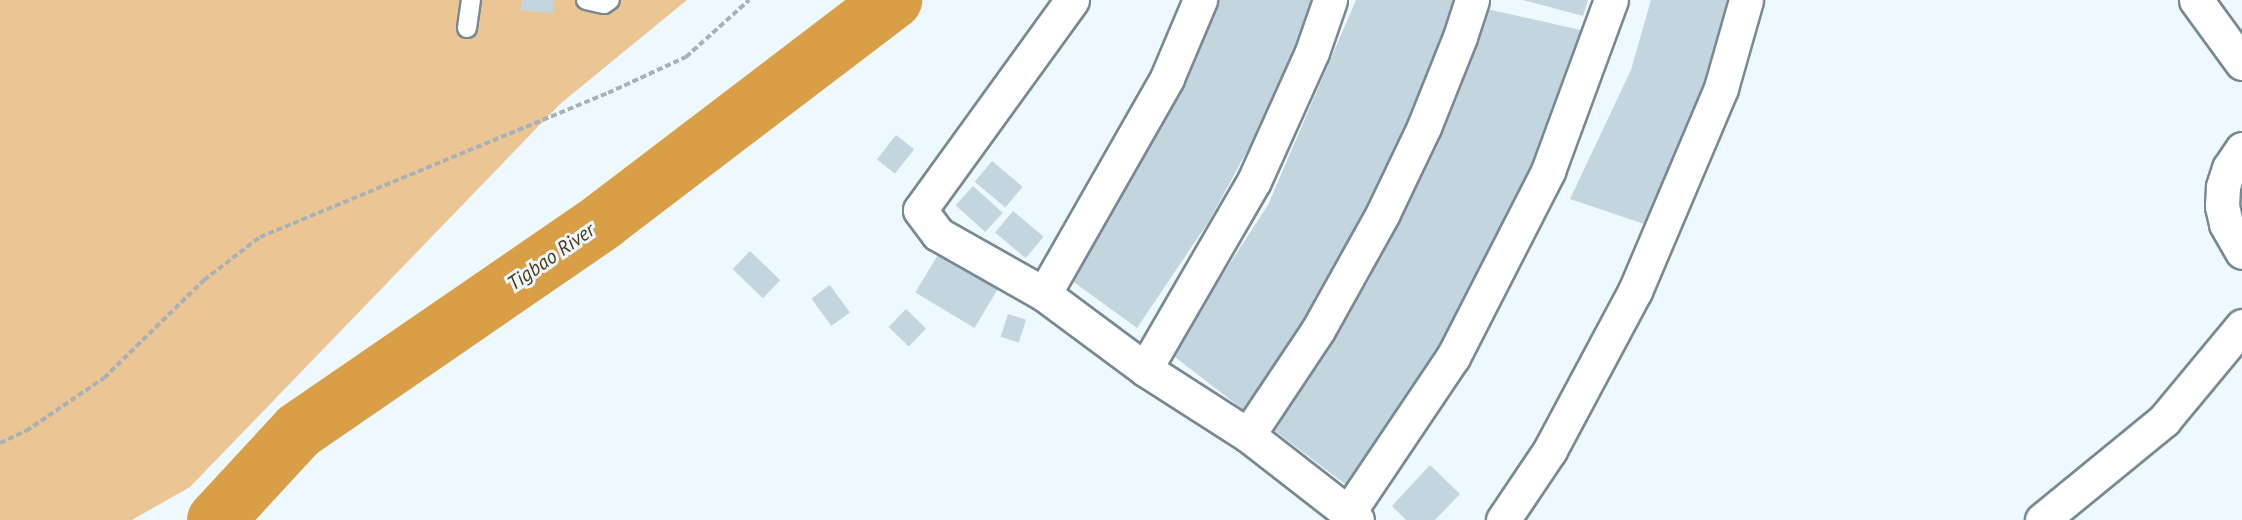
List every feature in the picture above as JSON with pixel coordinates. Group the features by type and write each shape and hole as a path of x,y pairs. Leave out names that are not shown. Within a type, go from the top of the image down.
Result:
{"street":[{"path":"1072,0 920,210 938,234 1044,294 1145,369 1248,435 1352,516 1453,357 1548,171 1611,0"},
{"path":"1044,294 1167,78 1200,0"},
{"path":"1145,369 1254,182 1312,52 1330,0"},
{"path":"1248,435 1318,330 1383,213 1424,127 1460,37 1472,0"},
{"path":"1503,520 1550,450 1635,291 1721,88 1746,0"},
{"path":"2196,0 2242,63"},
{"path":"2242,149 2229,168 2223,187 2222,206 2226,224 2242,252"},
{"path":"2042,520 2164,420 2242,326"}],"lane":[{"path":"467,28 471,0"},
{"path":"586,0 603,4 610,0"}],"path":[{"path":"0,443 26,431 104,378 204,280 260,237 608,93 686,57 748,0"}],"shaded area":[{"path":"0,0 687,0 560,104 190,487 132,520 0,520"}],"building":[{"path":"521,0 554,0 553,13 521,11"},
{"path":"1209,0 1316,0 1272,105 1209,221 1137,328 1064,275"},
{"path":"1356,0 1457,0 1413,121 1319,302 1245,411 1171,354 1268,205"},
{"path":"1523,0 1588,0 1583,16"},
{"path":"1651,0 1735,0 1729,30 1653,227 1570,199 1631,70"},
{"path":"1487,9 1585,31 1547,134 1514,209 1471,293 1392,423 1349,487 1271,428 1327,347 1368,282 1457,98"},
{"path":"896,135 914,149 895,174 877,159"},
{"path":"992,161 1023,187 1005,207 975,182"},
{"path":"973,186 1003,213 985,232 956,205"},
{"path":"1013,211 1044,237 1026,258 995,232"},
{"path":"750,251 780,280 763,298 733,269"},
{"path":"939,253 998,289 974,328 915,292"},
{"path":"830,285 850,313 831,326 811,299"},
{"path":"906,309 926,328 909,346 889,327"},
{"path":"1008,314 1026,320 1019,343 1001,337"},
{"path":"1430,465 1460,494 1435,520 1406,520 1392,506"}],"waterway":[{"name":"Tigbao River","path":"216,520 298,431 603,221 893,0"}]}
